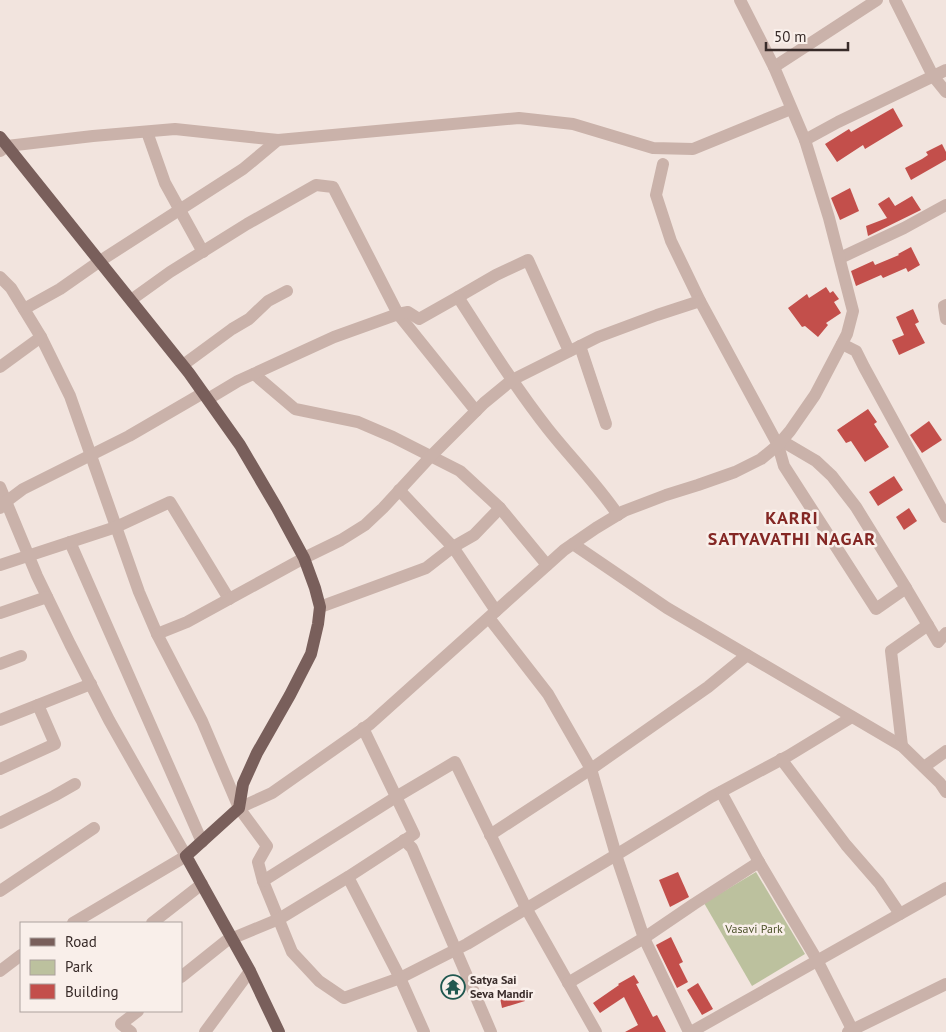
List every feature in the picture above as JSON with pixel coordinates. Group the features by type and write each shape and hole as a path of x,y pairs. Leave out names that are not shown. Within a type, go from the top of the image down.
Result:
{"main road":[{"path":"2,145 100,261 206,396 240,445 277,508 304,558 316,588 320,607 318,624 310,654 242,784 239,808 186,856 250,971 279,1032"}],"street":[{"path":"239,808 272,792 363,728 397,700 547,565 596,528 624,511 735,472 761,459 780,443 815,395 847,334 853,311 829,218 805,140 774,67 740,0"},
{"path":"774,67 877,0"},
{"path":"895,0 933,76 946,92"},
{"path":"805,140 946,70"},
{"path":"2,145 175,130 278,140 519,118 573,124 653,148 693,149 791,109"},
{"path":"146,132 165,183 203,252"},
{"path":"24,309 60,289 243,169 278,140"},
{"path":"663,164 656,195 671,241 700,301 780,443 784,466 876,609 906,588"},
{"path":"131,300 170,272 247,224 316,185 333,187 398,314 476,411"},
{"path":"840,258 904,228 946,205"},
{"path":"3,504 23,490 238,381 334,337 398,314 408,312 418,319 496,275 528,260 575,348 606,424"},
{"path":"0,277 11,288 41,337 70,396 139,592 157,634 202,721 239,808 267,846 258,862 263,881 292,952 319,981 344,998 400,978 456,950 721,792 852,717"},
{"path":"183,365 232,329 249,319 268,301 286,290"},
{"path":"458,297 512,380 618,515"},
{"path":"157,634 187,622 304,558 341,540 365,525 476,411 512,380 598,337 700,301"},
{"path":"946,305 944,306 946,319"},
{"path":"0,367 41,337"},
{"path":"842,344 856,351 946,518"},
{"path":"254,374 295,409 358,422 393,437 460,471 500,508 547,565"},
{"path":"780,443 816,461 832,476 856,507 938,642 946,633"},
{"path":"0,487 3,504 29,555 47,597 109,720 186,856 75,922"},
{"path":"399,490 453,547 493,614 548,694 591,769 616,855 644,938 690,1032 946,888"},
{"path":"0,565 116,527 170,502 229,599"},
{"path":"320,607 426,568 453,547 474,535 500,508"},
{"path":"70,542 202,842"},
{"path":"573,544 667,608 902,746 940,783 946,792"},
{"path":"0,613 47,597"},
{"path":"902,746 891,651 928,625"},
{"path":"0,664 21,656"},
{"path":"490,835 591,769 708,687 748,656"},
{"path":"0,720 91,684"},
{"path":"0,769 55,744 38,705"},
{"path":"182,975 226,941 279,919 414,834 363,728"},
{"path":"924,767 946,751"},
{"path":"781,759 846,845 879,883 900,914"},
{"path":"263,881 455,762 526,908 596,1032"},
{"path":"0,823 75,784"},
{"path":"721,792 759,862 817,960 850,1031 946,984"},
{"path":"0,891 94,828"},
{"path":"404,840 412,848 491,1032"},
{"path":"568,983 644,938 759,862"},
{"path":"348,877 400,978 424,1032"},
{"path":"153,922 202,884"},
{"path":"0,971 20,956"},
{"path":"205,1032 250,971"},
{"path":"131,1032 121,1024 137,1012"}],"green space":[{"name":"Vasavi Park","path":"756,872 805,954 752,986 704,903"}],"building":[{"path":"893,108 903,126 865,149 863,145 837,162 825,144 849,129 851,132"},
{"path":"942,144 946,152 946,160 911,180 905,168 928,155 926,152"},
{"path":"850,188 859,211 840,220 831,198"},
{"path":"912,196 921,210 868,236 866,226 887,218 878,204 889,197 895,206"},
{"path":"911,247 920,265 908,272 906,268 883,278 881,275 856,286 851,271 873,261 875,265 899,255"},
{"path":"826,287 830,293 833,291 839,299 834,302 841,313 826,323 828,325 818,337 805,326 802,327 788,308 807,294 809,298"},
{"path":"913,309 919,322 915,324 925,343 899,355 892,340 904,335 896,317"},
{"path":"868,409 877,422 874,424 889,447 865,462 851,441 846,443 837,430"},
{"path":"929,421 942,440 922,453 910,435"},
{"path":"894,476 903,490 878,506 869,492"},
{"path":"909,508 917,521 904,530 896,517"},
{"path":"678,872 689,897 670,907 659,880"},
{"path":"671,937 683,962 679,964 688,982 677,988 656,945"},
{"path":"634,975 639,983 636,984 653,1017 657,1015 666,1032 625,1032 638,1025 624,997 600,1013 593,1003 618,984"},
{"path":"698,983 713,1009 702,1015 687,990"},
{"path":"522,991 525,1001 502,1008 500,998"}],"place":[{"name":"Satya Sai Seva Mandir","path":"453,987"}],"district":[{"name":"KARRI SATYAVATHI NAGAR","path":"792,528"}]}
